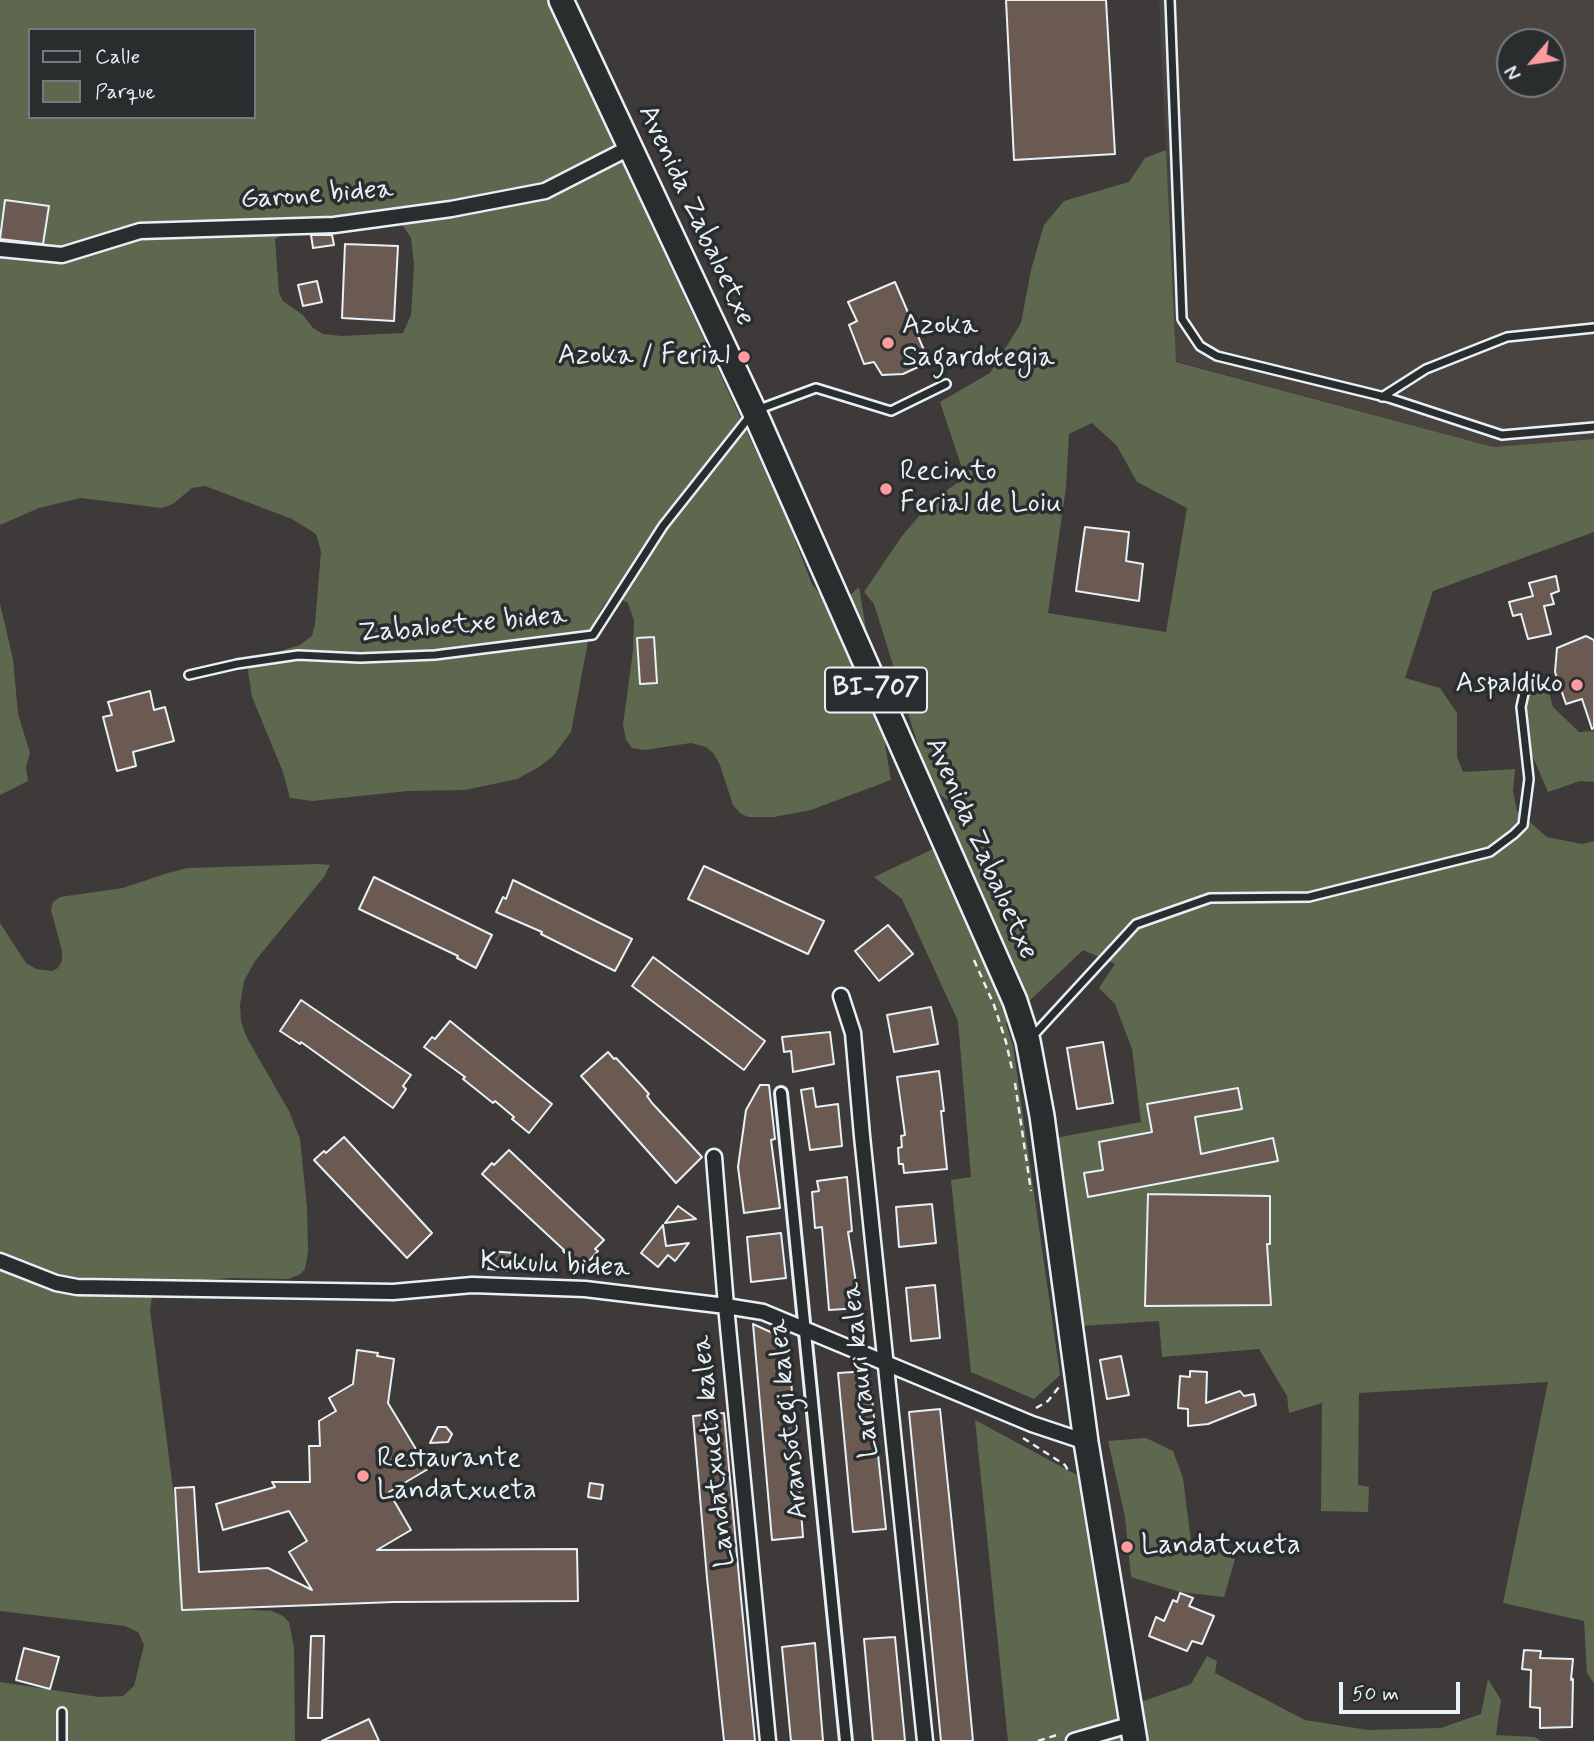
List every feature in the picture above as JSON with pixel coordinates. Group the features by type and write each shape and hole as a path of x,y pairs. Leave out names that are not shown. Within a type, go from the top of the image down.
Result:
{"main road":[{"name":"Avenida Zabaloetxe","path":"561,0 754,411 1015,1001 1028,1041 1042,1116 1086,1441 1134,1732"}],"street":[{"name":"Garone bidea","path":"0,249 62,255 140,231 334,225 451,208 545,191 629,148"},
{"name":"Larrauri kalea","path":"841,996 853,1033 925,1741"},
{"name":"Aransotegi kalea","path":"781,1093 846,1741"},
{"name":"Landatxueta kalea","path":"714,1157 768,1741"},
{"name":"Kukulu bidea","path":"0,1261 56,1283 77,1287 393,1292 485,1285 585,1289 763,1312 1032,1424 1086,1441"},
{"path":"1067,1737 1134,1732"}],"lane":[{"path":"1170,0 1182,319 1200,346 1217,356 1382,397 1502,435 1594,427"},
{"path":"1382,397 1426,369 1507,337 1594,328"},
{"path":"754,411 816,388 891,411 946,384"},
{"name":"Zabaloetxe bidea","path":"189,675 237,664 298,655 360,658 435,654 593,635 663,526 754,411"},
{"path":"1028,1041 1136,924 1210,898 1309,897 1490,852 1523,825 1529,779 1521,707 1526,684"},
{"path":"62,1712 62,1741"}],"path":[{"path":"971,954 994,1005 1006,1042 1032,1198"},
{"path":"1032,1409 1048,1401 1060,1384"},
{"path":"1021,1437 1065,1465 1073,1479"},
{"path":"1038,1741 1067,1737"}],"shaded area":[{"path":"1159,0 1594,0 1594,439 1493,447 1176,361"}],"green space":[{"path":"0,0 547,0 785,514 812,584 827,603 846,599 859,587 891,780 811,810 774,817 748,817 733,805 720,765 706,747 691,743 645,750 632,748 626,740 623,725 633,651 634,621 628,603 617,597 608,600 603,606 590,631 571,732 553,756 539,767 517,779 465,790 408,791 312,801 290,798 283,772 252,697 248,671 250,663 257,658 300,645 312,636 321,551 316,534 292,519 205,486 192,488 173,504 162,508 81,498 39,508 0,525","holes":["398,223 411,238 414,264 411,315 403,333 342,336 323,334 283,301 279,293 275,239 292,229"]},
{"path":"1166,150 1176,362 1493,447 1594,439 1594,532 1433,591 1405,678 1440,688 1457,713 1457,757 1463,772 1515,769 1513,791 1517,811 1547,837 1582,844 1594,841 1594,1683 1587,1673 1584,1621 1503,1603 1548,1382 1359,1393 1358,1485 1369,1487 1368,1512 1321,1511 1322,1403 1289,1413 1287,1396 1259,1349 1162,1357 1159,1321 1081,1326 1055,1138 1141,1122 1132,1049 1115,1004 1099,988 1115,964 1083,950 1006,1023 1013,1046 1060,1375 1034,1399 971,1372 951,1180 971,1177 958,1021 902,899 874,877 933,849 953,805 931,787 874,604 864,592 902,536 931,502 965,477 940,402 990,373 1021,323 1031,270 1044,225 1064,201 1129,182 1145,158","holes":["1092,423 1117,446 1137,482 1187,508 1166,632 1048,613 1066,487 1069,434"]},
{"path":"0,604 13,659 18,714 30,753 26,767 28,781 0,795"},
{"path":"1546,681 1553,707 1579,732 1594,731 1594,782 1580,781 1548,792 1520,727 1522,689"},
{"path":"330,865 324,877 255,961 244,981 240,1005 241,1022 247,1038 289,1111 300,1139 307,1207 308,1252 305,1269 299,1275 288,1279 230,1278 165,1283 153,1291 150,1310 184,1589 218,1608 272,1611 289,1622 294,1648 295,1741 0,1741 0,1682 99,1697 123,1696 134,1686 144,1645 138,1632 125,1626 0,1611 0,923 26,963 36,969 52,971 58,968 62,961 62,951 51,910 53,902 60,897 123,888 188,868"},
{"path":"975,1420 1077,1475 1116,1711 1191,1684 1207,1656 1217,1661 1215,1673 1305,1720 1368,1730 1441,1728 1481,1714 1488,1679 1501,1700 1496,1735 1535,1737 1541,1741 1008,1741"},
{"path":"1146,1438 1173,1451 1183,1478 1191,1542 1237,1552 1224,1597 1180,1592 1131,1577 1125,1517 1108,1441"}],"building":[{"path":"1006,0 1106,0 1115,154 1014,160"},
{"path":"5,200 49,206 43,244 0,239"},
{"path":"311,235 332,235 334,245 313,248"},
{"path":"345,244 398,246 394,321 342,318"},
{"path":"317,281 322,302 303,306 298,285"},
{"name":"Azoka Sagardotegia","path":"895,282 929,362 903,374 882,375 874,362 864,364 849,325 857,321 848,302"},
{"path":"1085,527 1129,532 1126,561 1143,564 1139,601 1076,591"},
{"path":"1556,576 1559,591 1551,594 1554,604 1544,606 1551,634 1528,639 1521,614 1513,616 1509,602 1533,596 1529,583"},
{"name":"Aspaldiko","path":"1586,636 1594,640 1592,729 1582,699 1566,704 1555,672 1557,648"},
{"path":"654,637 657,683 640,684 637,638"},
{"path":"150,691 154,710 165,707 174,741 133,752 136,766 117,771 103,717 112,715 108,702"},
{"path":"704,866 824,921 808,954 688,899"},
{"path":"374,877 492,935 476,968 457,958 458,956 359,909"},
{"path":"513,880 632,939 615,971 541,934 542,932 496,912 503,897 506,899"},
{"path":"888,925 913,954 879,981 855,951"},
{"path":"653,957 765,1041 744,1070 632,986"},
{"path":"301,1000 411,1075 403,1086 406,1089 393,1108 301,1042 300,1044 280,1031"},
{"path":"931,1007 938,1044 894,1052 887,1015"},
{"path":"450,1021 552,1104 529,1133 495,1101 493,1103 463,1079 465,1077 424,1047 432,1037 435,1039"},
{"path":"830,1032 834,1064 793,1072 791,1051 784,1052 782,1037"},
{"path":"1103,1042 1113,1103 1077,1109 1067,1048"},
{"path":"608,1052 641,1085 649,1094 647,1096 652,1103 702,1157 676,1183 581,1076"},
{"path":"939,1071 947,1169 904,1173 903,1164 899,1164 898,1148 902,1147 901,1136 905,1135 897,1077"},
{"path":"760,1085 769,1085 775,1139 771,1140 780,1208 744,1213 738,1167 746,1110"},
{"path":"813,1088 816,1107 838,1104 842,1146 810,1150 801,1090"},
{"path":"1238,1088 1242,1109 1195,1117 1201,1154 1273,1138 1278,1161 1088,1197 1084,1173 1103,1170 1099,1142 1152,1132 1147,1104"},
{"path":"344,1137 432,1233 407,1258 314,1160"},
{"path":"509,1150 604,1240 582,1269 482,1174"},
{"path":"847,1177 852,1231 848,1232 860,1308 829,1310 822,1227 815,1228 812,1192 819,1191 817,1181"},
{"path":"1148,1194 1270,1196 1270,1244 1267,1244 1271,1305 1145,1306"},
{"path":"932,1204 936,1243 899,1247 896,1207"},
{"path":"678,1206 696,1219 665,1223"},
{"path":"663,1225 666,1246 689,1243 675,1261 668,1255 658,1267 641,1253"},
{"path":"781,1233 786,1278 751,1282 747,1237"},
{"path":"490,1251 514,1253 512,1271 488,1269"},
{"path":"935,1285 940,1338 911,1341 906,1288"},
{"path":"753,1324 788,1340 803,1537 772,1540"},
{"name":"Restaurante Landatxueta","path":"357,1350 394,1359 388,1403 428,1469 389,1492 411,1530 377,1550 577,1549 578,1601 394,1602 182,1610 175,1488 194,1487 199,1572 268,1568 312,1590 289,1552 307,1541 289,1511 223,1530 216,1504 275,1487 272,1482 310,1482 309,1446 320,1446 319,1421 336,1411 329,1398 353,1384"},
{"path":"1121,1356 1129,1395 1107,1399 1100,1360"},
{"path":"869,1371 886,1529 853,1532 838,1373"},
{"path":"1190,1371 1207,1372 1206,1403 1240,1391 1244,1396 1254,1394 1256,1405 1208,1424 1188,1426 1188,1409 1178,1408 1180,1376 1190,1377"},
{"path":"940,1409 973,1741 941,1741 909,1412"},
{"path":"724,1413 755,1741 724,1741 707,1578 693,1416"},
{"path":"438,1427 446,1427 452,1434 448,1442 430,1443"},
{"path":"590,1483 603,1485 601,1499 588,1497"},
{"path":"1180,1593 1193,1598 1189,1606 1214,1616 1202,1644 1192,1641 1187,1651 1149,1636 1156,1617 1164,1621 1173,1600 1177,1602"},
{"path":"311,1636 324,1636 322,1718 308,1718"},
{"path":"895,1637 905,1741 873,1741 864,1639"},
{"path":"815,1643 823,1741 791,1741 782,1647"},
{"path":"24,1648 59,1657 50,1689 16,1680"},
{"path":"1524,1650 1541,1651 1540,1658 1573,1659 1572,1727 1540,1728 1540,1708 1530,1707 1531,1670 1522,1669"},
{"path":"369,1719 379,1741 322,1741"}],"place":[{"name":"Azoka Sagardotegia","path":"888,343"},
{"name":"Azoka / Ferial","path":"744,357"},
{"name":"Recinto Ferial de Loiu","path":"886,489"},
{"name":"Aspaldiko","path":"1577,685"},
{"name":"Restaurante Landatxueta","path":"363,1476"},
{"name":"Landatxueta","path":"1127,1547"}]}
